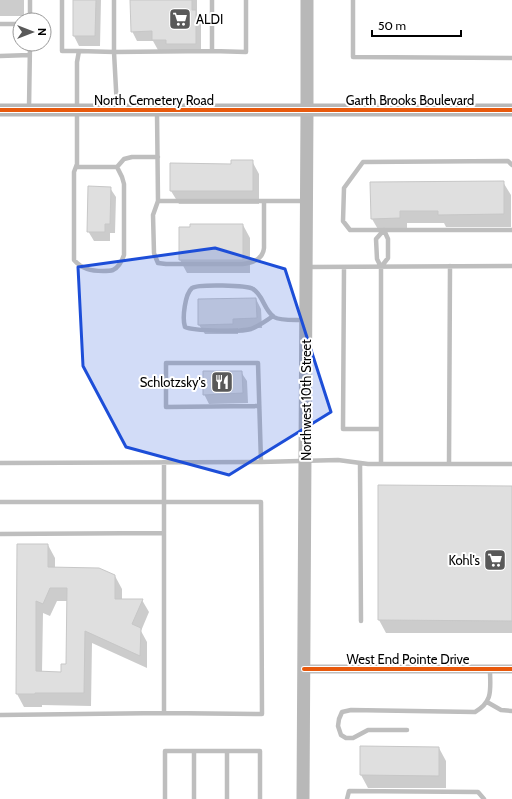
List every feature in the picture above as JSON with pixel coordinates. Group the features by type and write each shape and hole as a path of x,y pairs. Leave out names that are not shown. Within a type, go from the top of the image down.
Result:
{"main road":[{"name":"Northwest 10th Street","path":"303,799 307,0"},
{"name":"North Cemetery Road","path":"0,110 307,110"},
{"name":"Garth Brooks Boulevard","path":"307,110 512,110"}],"street":[{"name":"West End Pointe Drive","path":"304,670 512,669"}],"lane":[{"path":"30,0 30,12"},
{"path":"62,0 62,51 246,52 246,0"},
{"path":"114,0 114,52 117,110"},
{"path":"212,0 212,51"},
{"path":"353,0 353,57 512,58"},
{"path":"0,24 12,24"},
{"path":"79,51 77,62 77,164 74,172 74,260 78,265 86,270 113,270 120,264 124,255 124,184 117,167"},
{"path":"0,56 30,55 29,110"},
{"path":"157,110 158,201 153,213 153,247 158,263 242,264 260,258 264,248 264,201"},
{"path":"76,167 117,167 124,159 132,157 158,157"},
{"path":"512,165 508,161 363,162 344,188 344,221 350,230 512,230"},
{"path":"158,201 307,201"},
{"path":"381,464 381,267 377,260 376,240 384,230"},
{"path":"381,267 388,258 388,240 384,230"},
{"path":"449,464 450,266"},
{"path":"306,267 512,266"},
{"path":"344,267 343,428 381,429"},
{"path":"273,316 255,327 246,330 189,328 185,327 184,319 185,306 190,291 193,288 203,286 247,287 254,289 273,316 278,319 306,320"},
{"path":"259,406 166,407 166,363 258,363 259,406 260,462"},
{"path":"0,463 305,462 338,460 381,464 512,464"},
{"path":"164,462 164,713"},
{"path":"360,463 361,622"},
{"path":"0,502 260,502 262,714 0,714"},
{"path":"0,534 164,533"},
{"path":"407,730 368,730 353,738 346,738 341,735 338,726 342,712 351,710 475,712 483,708 490,697 490,669"},
{"path":"486,702 501,710 512,711"},
{"path":"164,799 165,751 260,751 260,799"},
{"path":"194,751 194,799"},
{"path":"227,751 227,799"},
{"path":"346,799 349,791 478,792 484,799"}],"highlighted area":[{"path":"215,248 285,269 331,412 229,475 126,447 83,366 78,267"}],"building":[{"path":"73,0 96,0 95,36 73,36"},
{"path":"130,0 192,0 192,10 196,10 196,44 166,44 166,40 152,40 152,31 131,32"},
{"path":"231,160 253,160 253,191 170,191 170,163 231,164"},
{"path":"504,181 504,214 438,215 438,211 400,211 400,218 371,219 370,182"},
{"path":"88,186 111,187 110,224 105,224 105,232 87,232"},
{"path":"190,224 243,224 243,260 179,260 179,227 190,227"},
{"path":"256,298 257,318 233,319 233,324 198,325 198,299"},
{"name":"Schlotzsky's","path":"203,371 242,371 243,393 203,395"},
{"path":"378,485 512,486 512,621 378,620"},
{"path":"17,544 48,544 48,567 99,568 115,575 115,599 143,599 132,624 141,628 140,656 85,631 84,693 16,694","holes":["50,588 67,588 66,664 61,664 61,672 36,671 36,601 43,604"]},
{"path":"360,746 439,747 439,776 360,775"}],"cycle path":[{"path":"0,110 512,110"},
{"path":"304,669 512,669"}],"place":[{"name":"ALDI","path":"180,19"},
{"name":"Schlotzsky's","path":"222,382"},
{"name":"Kohl's","path":"495,560"}]}
